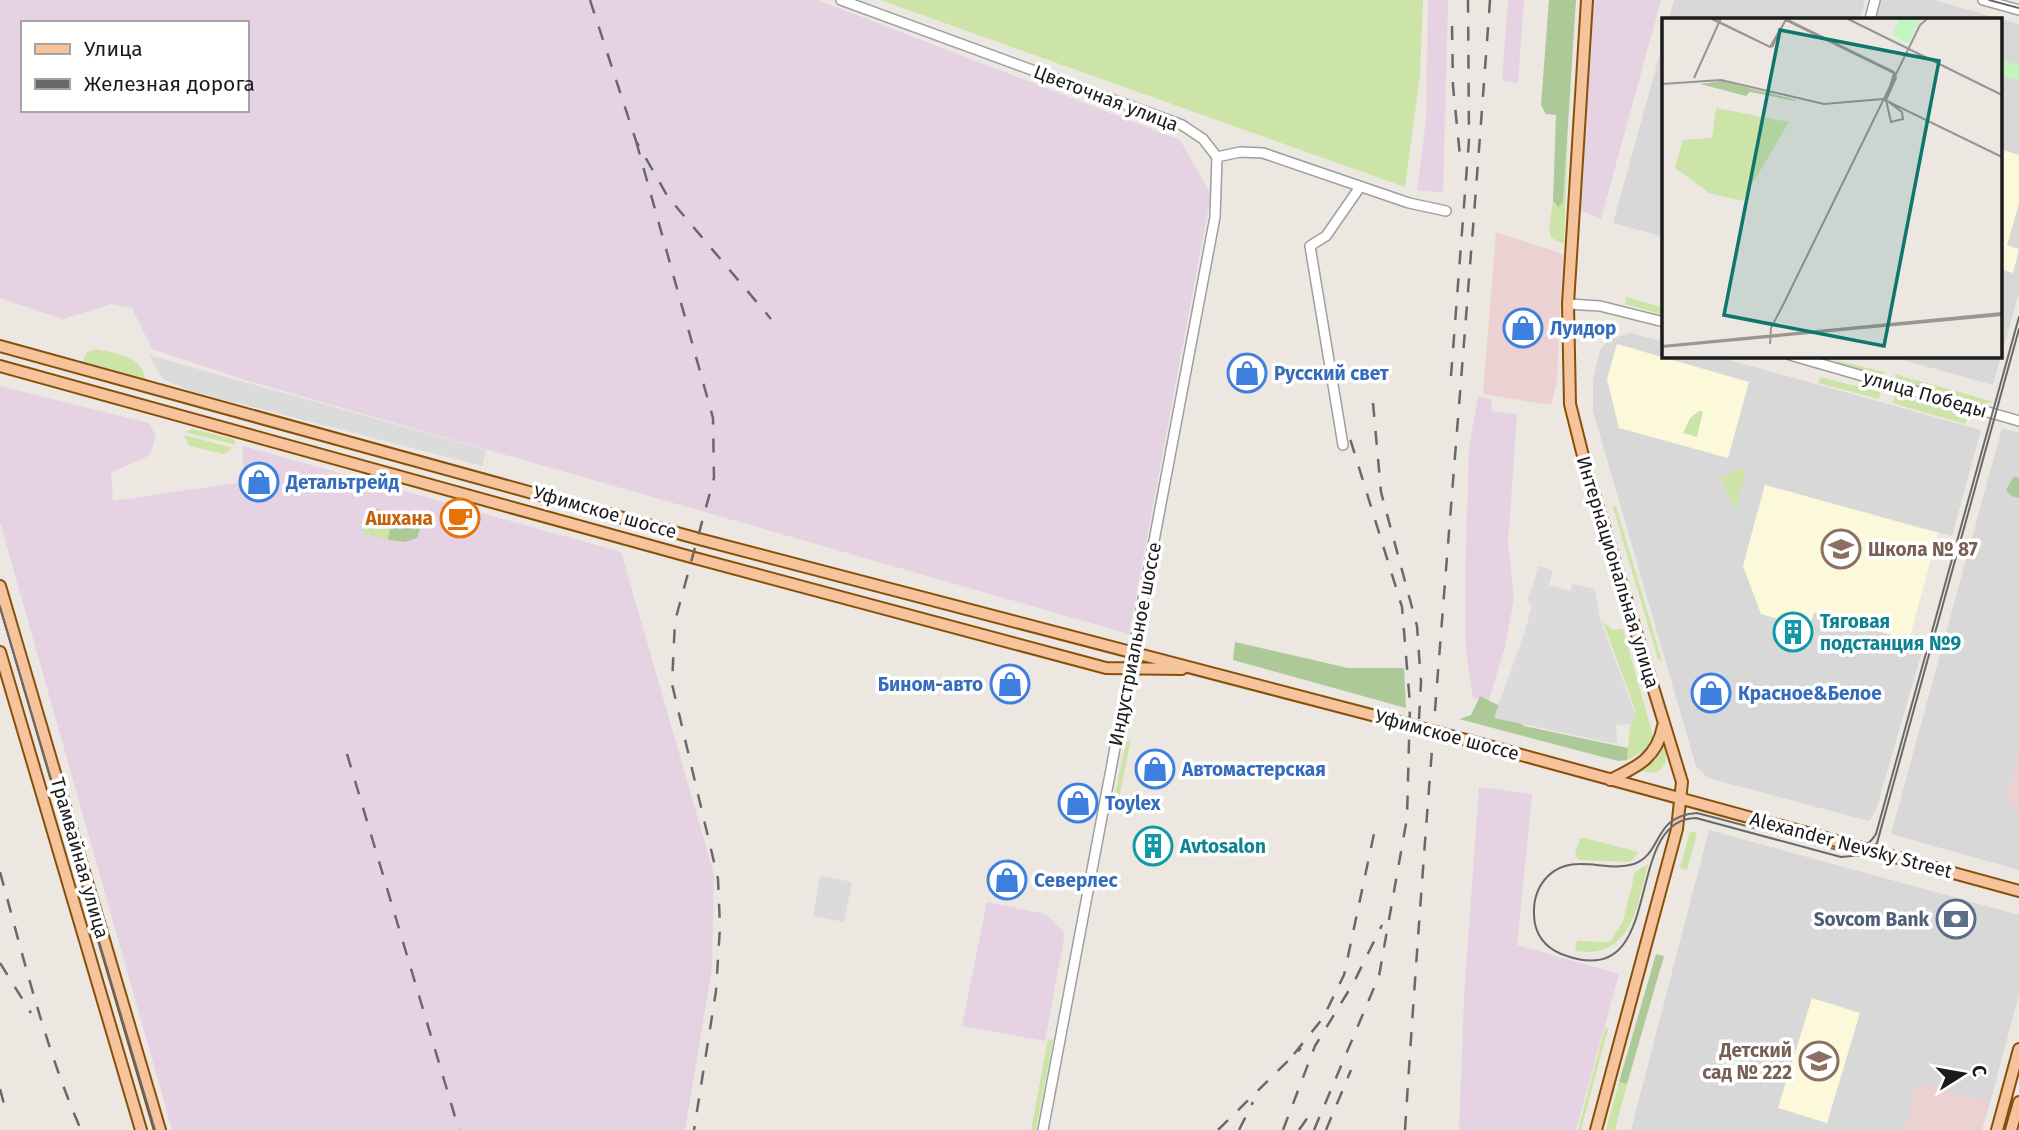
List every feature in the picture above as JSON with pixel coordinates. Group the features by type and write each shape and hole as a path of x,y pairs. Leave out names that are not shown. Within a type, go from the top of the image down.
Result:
{"main road":[{"name":"Интернациональная улица","path":"1587,0 1567,303 1570,404 1586,468 1682,782 1677,829 1596,1130"},
{"name":"Уфимское шоссе","path":"0,346 699,539 1211,671 1682,798"},
{"name":"Уфимское шоссе","path":"0,366 1107,668 1211,671"},
{"name":"Трамвайная улица","path":"0,586 160,1130"},
{"name":"Трамвайная улица","path":"0,652 141,1130"},
{"path":"1610,780 1649,759 1661,738 1663,725"},
{"name":"Alexander Nevsky Street","path":"1682,798 2019,891"},
{"path":"1997,1130 2019,1049"},
{"path":"2011,1130 2019,1102"}],"street":[{"name":"Цветочная улица","path":"841,0 1182,125 1203,139 1217,157"},
{"path":"1870,18 1875,0"},
{"path":"1983,0 2019,10"},
{"path":"1217,157 1240,152 1263,153 1409,203 1446,211"},
{"name":"Индустриальное шоссе","path":"1043,1130 1215,217 1217,157"},
{"path":"1343,445 1310,246 1326,236 1360,187"},
{"path":"1567,303 1600,306 1662,322"},
{"name":"улица Победы","path":"1797,357 2019,421"}],"shaded area":[{"path":"0,0 818,0 1180,140 1211,194 1129,634 245,380 152,349 132,308 111,304 63,319 0,298"},
{"path":"1428,0 1448,0 1443,193 1417,190 1426,121"},
{"path":"1508,0 1524,0 1518,83 1502,81"},
{"path":"1593,0 1661,0 1601,219 1580,210"},
{"path":"1674,0 1865,0 1860,18 1669,18"},
{"path":"1880,0 1934,0 1998,18 1875,18"},
{"path":"2002,19 2019,24 2019,293 2002,353"},
{"path":"1662,46 1662,236 1613,223"},
{"path":"2002,150 2019,155 2019,204 2007,245 2019,249 2013,273 2002,270"},
{"path":"1496,232 1563,254 1557,381 1551,405 1483,394"},
{"path":"1631,333 1662,341 1662,357 1718,357 1981,430 1952,536 1765,485 1743,566 1810,627 1814,612 1924,645 1876,810 1869,821 1708,778 1696,766 1593,411 1593,380 1600,350 1609,339"},
{"path":"1617,344 1749,382 1728,458 1619,428 1607,379"},
{"path":"149,355 486,450 482,466 191,391 163,379"},
{"path":"1892,357 2001,357 1993,385"},
{"path":"0,386 149,423 156,436 150,455 111,473 113,501 243,482 243,446 621,552 714,874 712,968 685,1130 172,1130 0,522"},
{"path":"1478,397 1492,399 1491,411 1517,414 1508,543 1514,598 1505,647 1489,700 1473,698 1466,651 1469,447"},
{"path":"2002,428 2019,433 2019,750 2005,802 2019,806 2019,870 1891,834"},
{"name":"Школа № 87","path":"1765,485 1938,533 1909,640 1814,612 1809,628 1761,614 1743,566"},
{"path":"1539,566 1553,570 1549,585 1570,591 1573,584 1595,589 1600,619 1635,713 1632,724 1616,725 1617,744 1494,718 1525,631 1532,604 1527,602"},
{"path":"2019,750 2019,806 2005,802"},
{"path":"1479,787 1532,794 1517,945 1619,974 1576,1130 1459,1130 1464,997"},
{"path":"1709,830 2019,915 2019,994 1990,1103 1917,1083 1904,1130 1631,1130"},
{"path":"820,876 852,882 844,922 813,916"},
{"path":"987,902 1045,914 1065,933 1045,1041 962,1026"},
{"name":"Детский сад № 222","path":"1812,998 1860,1013 1827,1123 1778,1108"},
{"path":"1917,1083 1990,1103 1982,1130 1904,1130"}],"green space":[{"path":"880,0 1423,0 1420,75 1405,187"},
{"path":"1549,0 1576,0 1563,202 1558,207 1553,201 1556,115 1546,114 1541,105"},
{"path":"2002,61 2019,65 2019,80 2002,76"},
{"path":"1568,132 1564,244 1551,238 1549,229 1553,201 1555,205 1563,202"},
{"path":"1627,297 1662,307 1662,314 1625,304"},
{"path":"95,349 133,360 143,371 145,379 83,362 86,353"},
{"path":"1822,357 1884,372 1883,378 1839,366 1837,361"},
{"path":"1894,374 1991,401 1984,405 1898,382"},
{"path":"1820,377 1880,392 1879,399 1818,383"},
{"path":"1895,395 1953,411 1955,416 1967,419 1965,424 1892,403"},
{"path":"1703,411 1697,437 1683,433 1690,418"},
{"path":"192,429 234,439 236,445 185,432"},
{"path":"184,435 233,448 224,454 189,446"},
{"path":"1746,467 1736,511 1720,477"},
{"path":"2014,476 2019,478 2019,498 2011,496 2006,490"},
{"path":"1616,506 1662,661 1658,659 1613,507"},
{"path":"369,507 423,520 417,538 405,542 388,540 390,529 365,522"},
{"path":"365,522 390,529 388,540 362,533"},
{"path":"1603,622 1613,630 1623,629 1654,739 1647,750 1627,760 1630,727 1636,712"},
{"path":"1235,642 1348,668 1404,668 1406,708 1233,660"},
{"path":"1480,696 1506,709 1524,726 1628,748 1627,760 1618,761 1459,719 1471,715"},
{"path":"1131,739 1116,813 1112,807 1126,742"},
{"path":"1664,745 1666,757 1663,767 1656,773 1641,771 1655,759"},
{"path":"1690,831 1697,833 1687,870 1680,868"},
{"path":"1580,838 1639,852 1630,862 1579,860 1575,855"},
{"path":"1648,864 1635,912 1620,939 1609,947 1594,952 1575,951 1577,941 1610,942 1623,921 1635,872"},
{"path":"1656,954 1664,956 1627,1084 1619,1082"},
{"path":"1605,1028 1608,1029 1581,1130 1578,1130"},
{"path":"1048,1039 1053,1040 1036,1130 1031,1130"},
{"path":"1728,1057 1746,1062 1743,1075 1724,1070"},
{"path":"1619,1082 1627,1084 1615,1130 1606,1130"}],"tram line":[{"path":"1989,0 2019,8"},
{"path":"2019,317 1876,834 1860,848 1838,850 1697,813 1683,816 1672,821 1650,852 1634,864 1568,865 1548,876 1537,892 1534,917 1539,936 1551,948 1567,956 1598,960 1619,949 1632,928 1658,845 1673,826 1696,818 1841,857 1864,855 1877,843 2019,329"},
{"path":"0,607 155,1130"}],"railway":[{"path":"590,0 636,141 668,197 771,319"},
{"path":"1451,376 1469,140 1468,0"},
{"path":"1405,1130 1490,0"},
{"path":"1452,26 1453,86 1460,156"},
{"path":"636,141 713,418 714,478 675,621 672,684 718,879 720,927 716,991 694,1130"},
{"path":"1373,403 1381,492 1417,626 1421,682 1419,719"},
{"path":"1314,1130 1379,976 1407,818 1410,704 1402,607 1348,432"},
{"path":"347,754 459,1130"},
{"path":"1294,1054 1323,1018 1344,975 1375,829"},
{"path":"0,872 46,1035 81,1130"},
{"path":"1283,1130 1315,1046 1354,982 1382,925"},
{"path":"0,963 31,1013"},
{"path":"1218,1130 1301,1048"},
{"path":"1326,1130 1351,1070"},
{"path":"0,1089 4,1104"},
{"path":"1239,1130 1253,1102"},
{"path":"1299,1130 1315,1107"}],"place":[{"name":"Луидор","path":"1523,328"},
{"name":"Русский свет","path":"1247,373"},
{"name":"Детальтрейд","path":"259,482"},
{"name":"Ашхана","path":"460,518"},
{"name":"Школа № 87","path":"1841,549"},
{"name":"Тяговая подстанция №9","path":"1793,632"},
{"name":"Бином-авто","path":"1010,684"},
{"name":"Красное&Белое","path":"1711,693"},
{"name":"Автомастерская","path":"1155,769"},
{"name":"Toylex","path":"1078,803"},
{"name":"Avtosalon","path":"1153,846"},
{"name":"Северлес","path":"1007,880"},
{"name":"Sovcom Bank","path":"1956,919"},
{"name":"Детский сад № 222","path":"1819,1061"}]}
